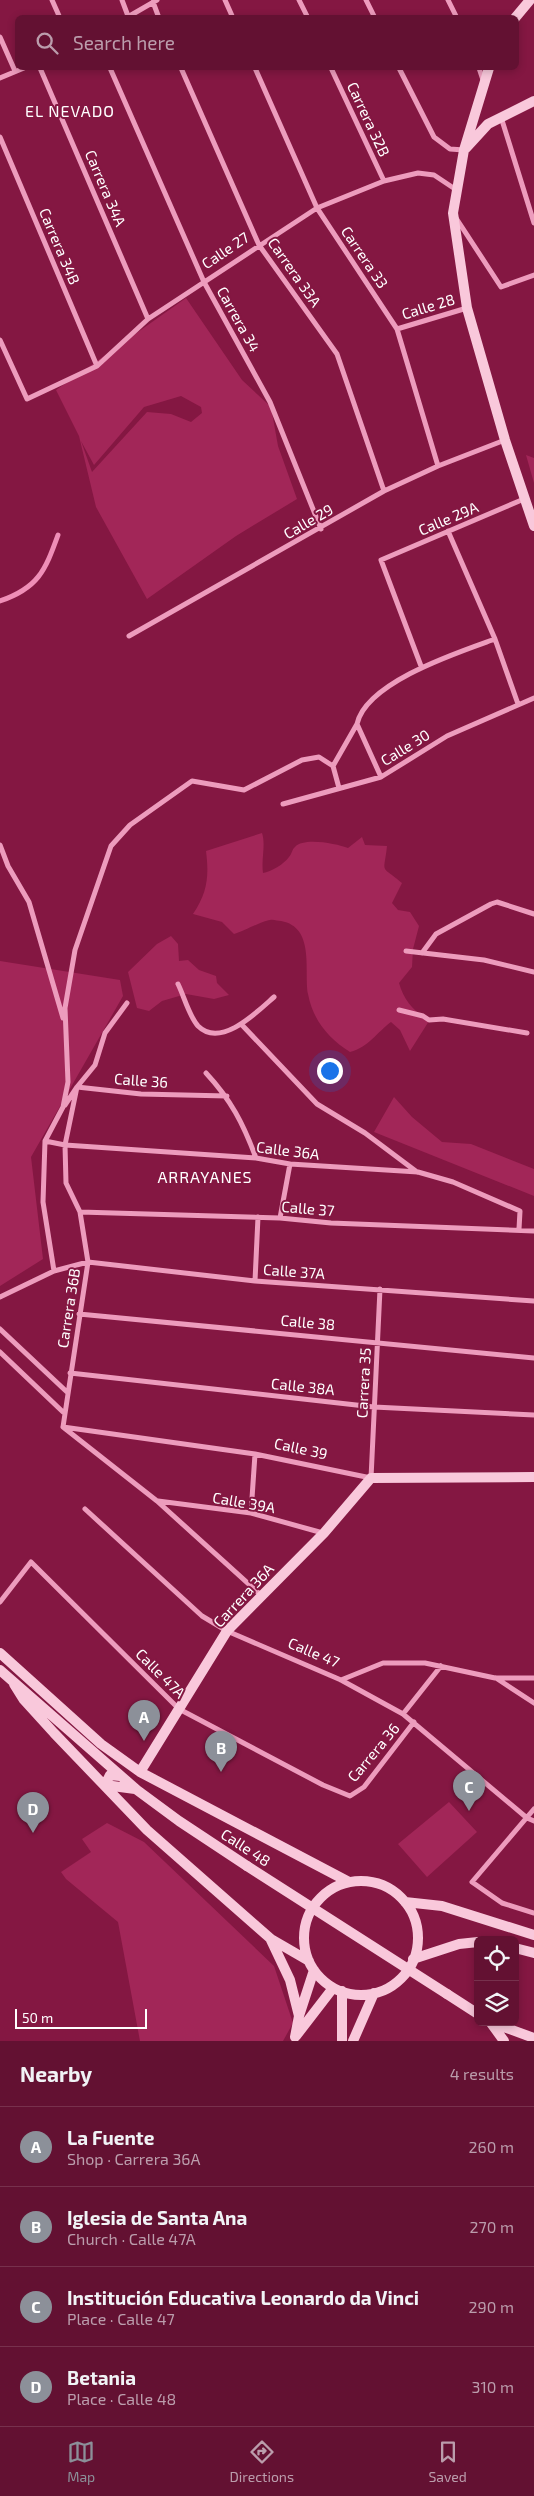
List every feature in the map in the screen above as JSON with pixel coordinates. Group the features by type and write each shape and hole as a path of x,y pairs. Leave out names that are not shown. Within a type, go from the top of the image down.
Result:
{"main road":[{"path":"518,15 530,0"},
{"path":"488,70 464,150 453,213 467,308 505,440 534,526"},
{"path":"464,150 488,124 534,101"},
{"name":"Calle 39","path":"371,1478 534,1477"},
{"name":"Carrera 36A","path":"140,1772 227,1631 324,1533 371,1478"},
{"name":"Calle 48","path":"0,1653 101,1744 140,1772 349,1882"},
{"name":"Calle 48","path":"0,1670 121,1777 179,1821 474,2011"},
{"name":"Calle 48","path":"14,1684 24,1700 147,1830 271,1939 311,1965"},
{"path":"121,1777 116,1774 110,1775 106,1786 137,1790"},
{"path":"294,2039 311,1965 304,1941 309,1914 326,1892 349,1882 363,1880 376,1883 389,1888 405,1902 414,1917 417,1934 413,1959 400,1978 385,1989 374,1993 354,1994 338,1989 311,1965"},
{"path":"405,1902 442,1906 534,1935"},
{"path":"271,1939 290,1980 299,2016"},
{"path":"413,1959 452,1946 474,1943"},
{"path":"519,1949 534,1953"},
{"path":"294,2039 338,1989"},
{"path":"338,1989 342,2041"},
{"path":"353,2041 374,1993"},
{"path":"492,2026 504,2041"},
{"path":"499,2026 534,2038"}],"street":[{"path":"52,0 59,15"},
{"path":"122,0 126,15"},
{"path":"225,0 232,15"},
{"path":"299,0 306,15"},
{"path":"366,0 374,15"},
{"path":"448,0 456,15"},
{"path":"130,15 155,1 158,15"},
{"path":"0,38 15,72"},
{"path":"0,78 20,70"},
{"name":"Carrera 34A","path":"41,70 148,319"},
{"name":"Carrera 34","path":"111,70 204,282 270,402 321,529"},
{"name":"Carrera 33A","path":"182,70 259,245 337,354 384,491"},
{"name":"Carrera 33","path":"256,70 317,208 397,329 438,466"},
{"name":"Carrera 32B","path":"332,70 384,181"},
{"path":"400,70 434,138 450,149 464,150"},
{"path":"480,70 484,82"},
{"path":"501,116 534,223"},
{"name":"Carrera 34B","path":"0,137 97,366"},
{"name":"Calle 27","path":"0,340 27,399 97,366 148,319 317,208 402,175 427,172 434,174 456,189"},
{"path":"453,213 500,286 534,275"},
{"name":"Calle 28","path":"397,329 467,308"},
{"name":"Calle 29","path":"129,636 321,529 384,491 438,466 505,440"},
{"name":"Calle 29A","path":"421,666 381,560 524,499"},
{"path":"448,531 495,639 518,704"},
{"path":"333,766 357,724 359,716 383,690 421,666 495,639"},
{"name":"Calle 30","path":"283,804 381,777 447,736 534,698"},
{"path":"357,724 381,777"},
{"path":"63,1107 68,1082 64,1024 74,950 111,846 130,825 192,781 244,790 302,760 319,757 333,766 339,788"},
{"path":"0,845 8,866 29,902 64,1024"},
{"path":"422,953 436,934 491,904 498,902 534,914"},
{"path":"406,951 484,960 534,972"},
{"path":"178,984 196,1024 204,1031 216,1033 242,1025 274,997"},
{"name":"Carrera 36B","path":"62,1427 78,1314 88,1262 80,1212 66,1183 65,1145 77,1086 95,1065 105,1033 128,1003"},
{"path":"399,1010 424,1016 429,1020 443,1019 527,1032"},
{"path":"242,1025 317,1104 365,1133 418,1172"},
{"path":"206,1073 227,1096 245,1127 256,1158"},
{"path":"54,1272 43,1202 45,1141 63,1107 77,1086"},
{"name":"Calle 36","path":"77,1086 141,1094 227,1096"},
{"name":"Calle 36A","path":"45,1141 65,1145 256,1158 290,1164 418,1172 453,1182 520,1211 519,1229"},
{"path":"280,1218 290,1164"},
{"name":"Calle 37","path":"80,1212 258,1217 331,1223 534,1231"},
{"path":"255,1281 258,1217"},
{"name":"Calle 37A","path":"0,1297 54,1272 88,1262 255,1281 380,1288 534,1301"},
{"name":"Carrera 35","path":"371,1478 380,1288"},
{"name":"Calle 38","path":"78,1314 534,1358"},
{"path":"0,1329 67,1392"},
{"path":"0,1352 63,1412"},
{"name":"Calle 38A","path":"70,1373 374,1407 534,1415"},
{"path":"62,1427 157,1501 262,1597"},
{"name":"Calle 39","path":"62,1427 255,1454 371,1478"},
{"path":"251,1514 255,1454"},
{"name":"Calle 39A","path":"157,1501 251,1514 324,1533"},
{"name":"Calle 47","path":"85,1509 202,1616 227,1631 341,1680 403,1714 526,1818 534,1821"},
{"name":"Calle 47A","path":"0,1602 31,1562 179,1710 324,1785 350,1796"},
{"path":"341,1680 384,1663 425,1662 495,1678 534,1678"},
{"name":"Carrera 36","path":"403,1714 441,1666"},
{"path":"495,1678 534,1703"},
{"name":"Carrera 36","path":"350,1796 364,1787 414,1722"},
{"path":"534,1809 472,1882 502,1903 534,1913"}],"shaded area":[{"path":"186,298 242,380 271,407 278,446 297,499 236,536 147,599 96,507 79,436 56,390","holes":["181,396 201,407 202,413 191,422 171,414 147,412 92,472 81,441 94,465 144,407"]},
{"path":"526,455 534,458 534,483"},
{"path":"262,833 264,842 263,873 281,865 287,860 294,848 306,842 329,843 348,848 362,837 365,845 387,846 384,865 386,871 402,883 392,903 398,910 410,912 419,926 413,949 412,967 399,983 410,1005 429,1021 410,1051 400,1030 391,1022 362,1047 350,1052 328,1034 318,1020 310,1003 307,984 306,951 299,932 292,925 271,920 234,934 222,922 193,914 202,898 206,883 206,851"},
{"path":"171,936 178,944 179,961 188,960 199,970 216,976 217,983 229,995 214,999 186,994 162,1001 149,1011 137,1008 128,972 157,944"},
{"path":"0,961 120,980 123,996 31,1157 43,1259 0,1286"},
{"path":"394,1097 412,1117 442,1142 471,1144 534,1169 534,1196 374,1132"},
{"path":"449,1802 477,1832 427,1877 398,1844"},
{"path":"107,1823 144,1842 274,1966 293,2023 283,2041 140,2041 118,1922 66,1879 61,1872 91,1852 82,1839"}],"waterway":[{"path":"0,601 13,596 32,584 49,559 58,535"}],"place":[{"name":"La Fuente","path":"144,1741"},
{"name":"Iglesia de Santa Ana","path":"221,1772"},
{"name":"Institución Educativa Leonardo da Vinci","path":"469,1811"},
{"name":"Betania","path":"33,1833"}],"district":[{"name":"EL NEVADO","path":"70,110"},
{"name":"ARRAYANES","path":"205,1176"}]}
